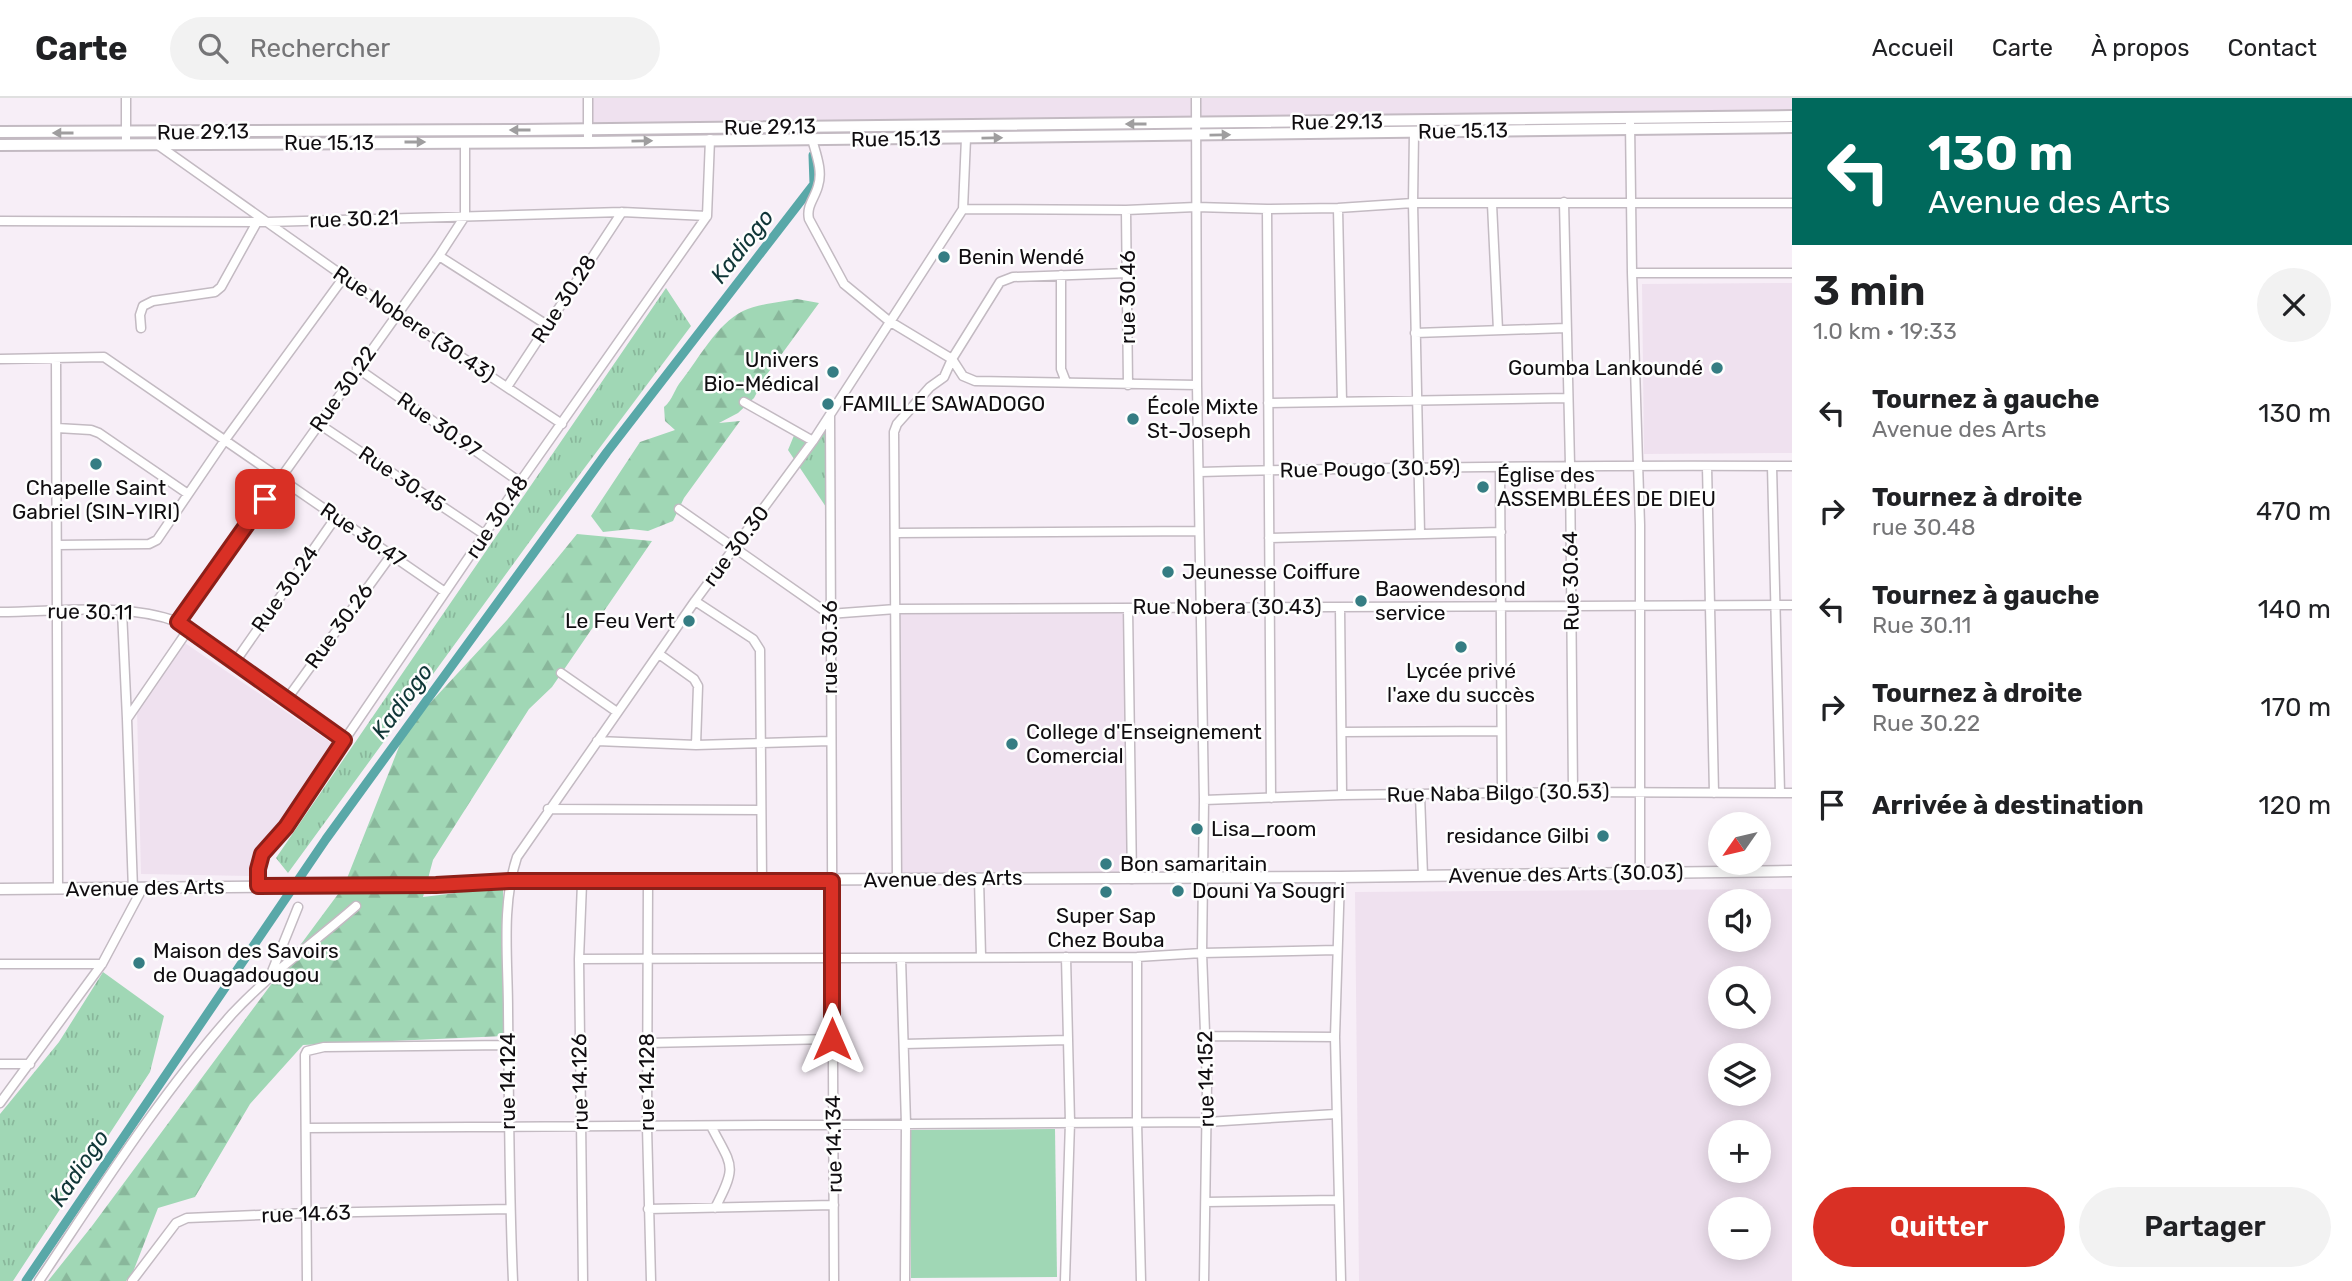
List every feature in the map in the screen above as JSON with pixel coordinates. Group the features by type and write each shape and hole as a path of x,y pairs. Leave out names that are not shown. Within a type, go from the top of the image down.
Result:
{"main road":[{"name":"Rue 29.13","path":"0,132 126,138 589,130 1196,130 1630,123 1792,116"},
{"name":"Rue 15.13","path":"0,145 126,138 156,143 588,142 965,138 1196,130 1414,132 1630,123 1792,127"}],"street":[{"path":"126,98 126,138"},
{"path":"588,98 588,142"},
{"name":"rue 14.152","path":"1196,98 1197,385 1204,800 1202,953 1207,1122 1204,1281"},
{"path":"1630,123 1641,607 1640,873"},
{"path":"1414,132 1420,534"},
{"path":"965,138 963,209 1267,209 1413,203 1792,203"},
{"path":"707,216 710,139"},
{"path":"812,139 820,178 807,212 844,284 890,321 952,359 963,376 975,381 1197,385"},
{"path":"465,142 465,216"},
{"name":"Rue Nobere (30.43)","path":"156,143 397,314 562,424"},
{"name":"Rue 30.64","path":"1564,202 1573,792"},
{"path":"1492,204 1498,330"},
{"path":"1338,208 1342,401"},
{"name":"rue 30.30","path":"509,881 517,857 548,810 695,601 813,441 963,209"},
{"path":"1267,209 1271,797"},
{"name":"rue 30.46","path":"1126,210 1128,385"},
{"name":"rue 30.21","path":"0,221 267,222 622,212 707,216"},
{"name":"Rue 30.28","path":"507,387 622,212"},
{"name":"Rue 30.22","path":"178,622 465,216"},
{"name":"rue 30.48","path":"258,886 258,869 262,854 286,827 520,482 707,216"},
{"path":"141,328 140,315 144,306 153,301 215,292 221,287 257,222"},
{"path":"439,256 547,325"},
{"path":"897,880 894,432 897,424 930,387 944,377 952,359 1000,282 1013,277 1128,273"},
{"path":"1632,273 1792,274"},
{"path":"1061,275 1062,369 1066,382"},
{"path":"58,545 152,543 157,540 225,440 344,276"},
{"path":"1415,333 1566,328"},
{"name":"Rue 30.47","path":"0,359 104,357 445,592"},
{"path":"56,358 58,889"},
{"name":"Rue 30.97","path":"357,368 520,482"},
{"path":"1268,403 1568,398"},
{"path":"744,402 813,441"},
{"name":"rue 30.36","path":"830,414 832,881"},
{"name":"Rue 30.45","path":"319,424 485,535"},
{"path":"57,428 99,433 188,494"},
{"name":"Rue Pougo (30.59)","path":"1200,472 1500,469 1570,465 1792,466"},
{"path":"1707,466 1714,793"},
{"path":"1772,466 1780,793"},
{"path":"1500,469 1502,793"},
{"path":"679,509 829,614"},
{"name":"Rue 30.24","path":"235,662 336,517"},
{"path":"894,533 1199,531"},
{"path":"1269,538 1501,532"},
{"name":"Rue 30.26","path":"287,699 392,554"},
{"path":"695,601 753,639 760,650 762,880"},
{"name":"Rue Nobera (30.43)","path":"829,614 896,609 1792,605"},
{"path":"1340,607 1342,795"},
{"path":"1128,608 1132,878"},
{"path":"0,1103 102,964 137,889 122,611"},
{"name":"rue 30.11","path":"0,612 122,611 166,617 178,622"},
{"path":"178,622 344,740"},
{"path":"127,719 188,630"},
{"path":"659,654 694,679 698,686 696,745"},
{"path":"561,673 617,712"},
{"path":"1342,732 1501,731"},
{"path":"597,741 696,745 830,741"},
{"name":"Rue Naba Bilgo (30.53)","path":"1204,800 1573,792 1792,793"},
{"path":"1420,794 1423,876"},
{"path":"548,810 761,810"},
{"name":"Avenue des Arts (30.03)","path":"1423,876 1792,871"},
{"name":"Avenue des Arts","path":"0,889 436,885 509,881 582,883 1423,876"},
{"path":"1340,877 1335,1037 1341,1281"},
{"path":"979,879 981,956"},
{"name":"rue 14.124","path":"509,881 508,1045 513,1281"},
{"name":"rue 14.134","path":"832,881 834,1281"},
{"name":"rue 14.128","path":"649,882 647,1127 651,1281"},
{"name":"rue 14.126","path":"582,883 579,959 583,1281"},
{"path":"39,1281 153,1112 233,1014 270,977 356,906"},
{"path":"270,977 298,907"},
{"path":"579,959 1137,957 1337,950"},
{"path":"901,957 906,1124 905,1281"},
{"path":"1065,1281 1070,1122 1066,957"},
{"path":"1137,957 1141,1281"},
{"path":"0,964 102,964"},
{"path":"1206,1036 1335,1037"},
{"path":"647,1044 832,1039"},
{"path":"904,1044 1068,1040"},
{"path":"307,1281 305,1055 312,1048 508,1045"},
{"path":"0,1063 30,1064"},
{"path":"306,1128 1207,1122 1336,1114"},
{"path":"710,1126 731,1168 727,1185 715,1208"},
{"path":"1206,1202 1338,1200"},
{"path":"648,1209 834,1205"},
{"name":"rue 14.63","path":"132,1281 158,1244 181,1219 307,1213 510,1209"}],"shaded area":[{"path":"588,98 1792,98 1792,116 589,129"},
{"name":"Goumba Lankoundé","path":"1792,283 1792,453 1644,454 1642,284"},
{"name":"College d'Enseignement Comercial","path":"1126,609 1132,879 893,879 897,611"},
{"path":"185,643 333,744 251,876 141,874 137,710"},
{"path":"1771,889 1792,889 1792,1281 1359,1281 1355,892 1708,890 1708,952 1771,952"}],"green space":[{"path":"666,288 691,326 541,526 288,873 276,858"},
{"path":"797,299 819,303 765,377 754,398 738,413 719,423 740,421 684,498 673,521 648,531 631,529 603,532 591,516 640,442 675,430 665,421 664,407 709,342 725,324 743,311"},
{"path":"828,425 829,504 826,507 788,450 795,433 814,445"},
{"path":"577,534 652,541 552,687 529,709 433,860 423,897 503,883 504,1036 303,1045 250,1104 195,1197 158,1208 133,1272 126,1281 48,1281 92,1226 344,886 406,729 507,620"},
{"path":"103,972 164,1016 150,1072 13,1281 0,1281 0,1114 59,1042"},
{"path":"1055,1129 1057,1277 911,1278 910,1130"}],"waterway":[{"name":"Kadiogo","path":"26,1281 326,839 607,452 814,184 813,155"}],"place":[{"name":"Benin Wendé","path":"944,257"},
{"name":"Goumba Lankoundé","path":"1717,368"},
{"name":"Univers Bio-Médical","path":"833,372"},
{"name":"FAMILLE SAWADOGO","path":"828,404"},
{"name":"École Mixte St-Joseph","path":"1133,419"},
{"name":"Chapelle Saint Gabriel (SIN-YIRI)","path":"96,464"},
{"name":"Église des ASSEMBLÉES DE DIEU","path":"1483,487"},
{"name":"Jeunesse Coiffure","path":"1168,572"},
{"name":"Baowendesond service","path":"1361,601"},
{"name":"Le Feu Vert","path":"689,621"},
{"name":"Lycée privé l'axe du succès","path":"1461,647"},
{"name":"College d'Enseignement Comercial","path":"1012,744"},
{"name":"Lisa_room","path":"1197,829"},
{"name":"residance Gilbi","path":"1603,836"},
{"name":"Bon samaritain","path":"1106,864"},
{"name":"Douni Ya Sougri","path":"1178,891"},
{"name":"Super Sap Chez Bouba","path":"1106,892"},
{"name":"Maison des Savoirs de Ouagadougou","path":"139,963"}],"route":[{"path":"265,499 178,622 344,740 286,827 262,854 258,869 258,886 436,885 509,881 832,881 832,1039"}]}
